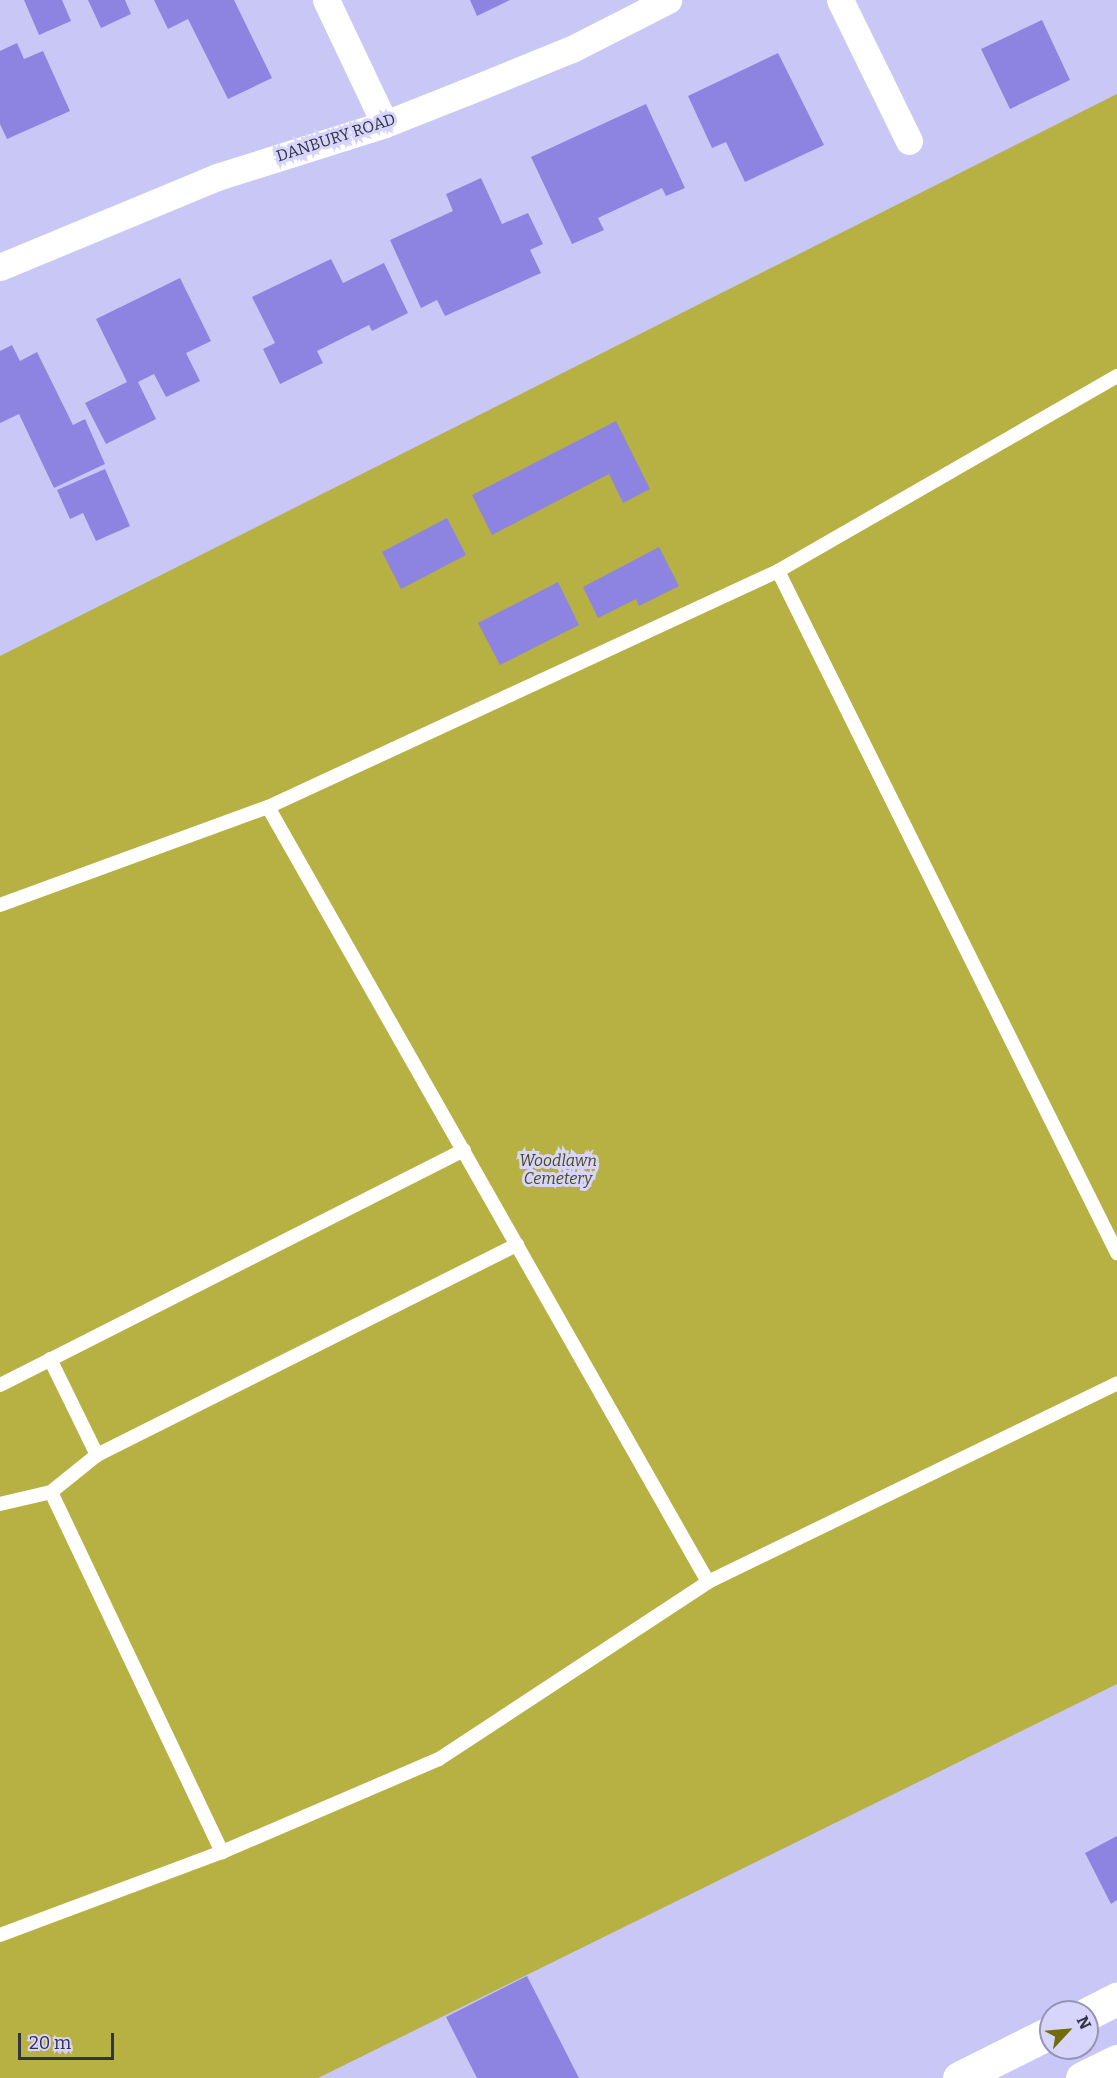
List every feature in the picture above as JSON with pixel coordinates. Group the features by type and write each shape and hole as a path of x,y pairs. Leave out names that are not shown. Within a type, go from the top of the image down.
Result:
{"main road":[{"path":"1099,2008 1117,1999"},
{"path":"959,2078 1039,2038"},
{"path":"1082,2078 1117,2061"}],"street":[{"path":"326,0 385,124"},
{"name":"DANBURY ROAD","path":"0,267 217,177 385,124 572,49 668,0"},
{"path":"840,0 909,141"}],"lane":[{"path":"0,905 268,807 778,571 1117,376"},
{"path":"778,571 1117,1253"},
{"path":"268,807 708,1582"},
{"path":"0,1385 464,1150"},
{"path":"0,1504 51,1492 97,1455 517,1245"},
{"path":"50,1359 97,1455"},
{"path":"0,1935 222,1852 439,1759 708,1582 1117,1383"},
{"path":"51,1492 222,1852"}],"green space":[{"name":"Woodlawn Cemetery","path":"1117,94 1117,1684 318,2078 0,2078 0,656"}],"building":[{"path":"24,0 62,0 71,21 39,35"},
{"path":"88,0 125,0 131,14 101,28"},
{"path":"154,0 234,0 272,78 228,99 188,19 168,29"},
{"path":"470,0 510,0 477,16"},
{"path":"1042,20 1070,80 1010,109 981,49"},
{"path":"17,43 24,59 43,51 70,111 7,139 0,124 0,51"},
{"path":"778,53 824,145 745,182 726,142 712,148 688,96"},
{"path":"646,104 685,188 666,196 662,188 598,218 604,230 572,244 531,157"},
{"path":"481,178 502,224 528,213 543,244 530,250 541,273 445,316 437,300 421,308 390,240 453,211 446,194"},
{"path":"331,259 343,283 384,263 408,313 372,331 369,325 317,351 323,363 280,384 263,349 275,343 252,297"},
{"path":"180,278 211,341 186,353 200,381 166,397 154,374 138,382 156,419 106,444 85,403 127,382 96,319"},
{"path":"12,345 20,361 37,352 73,425 85,419 105,464 54,488 19,414 0,423 0,351"},
{"path":"616,421 650,489 623,503 609,474 492,535 472,495"},
{"path":"105,469 130,526 96,541 83,513 70,519 57,490"},
{"path":"447,518 466,555 401,589 382,552"},
{"path":"659,547 679,586 639,606 636,599 598,618 583,587"},
{"path":"558,582 579,625 500,665 478,623"},
{"path":"1117,1836 1117,1900 1111,1904 1085,1853"},
{"path":"527,1976 579,2078 477,2078 446,2017"}]}
